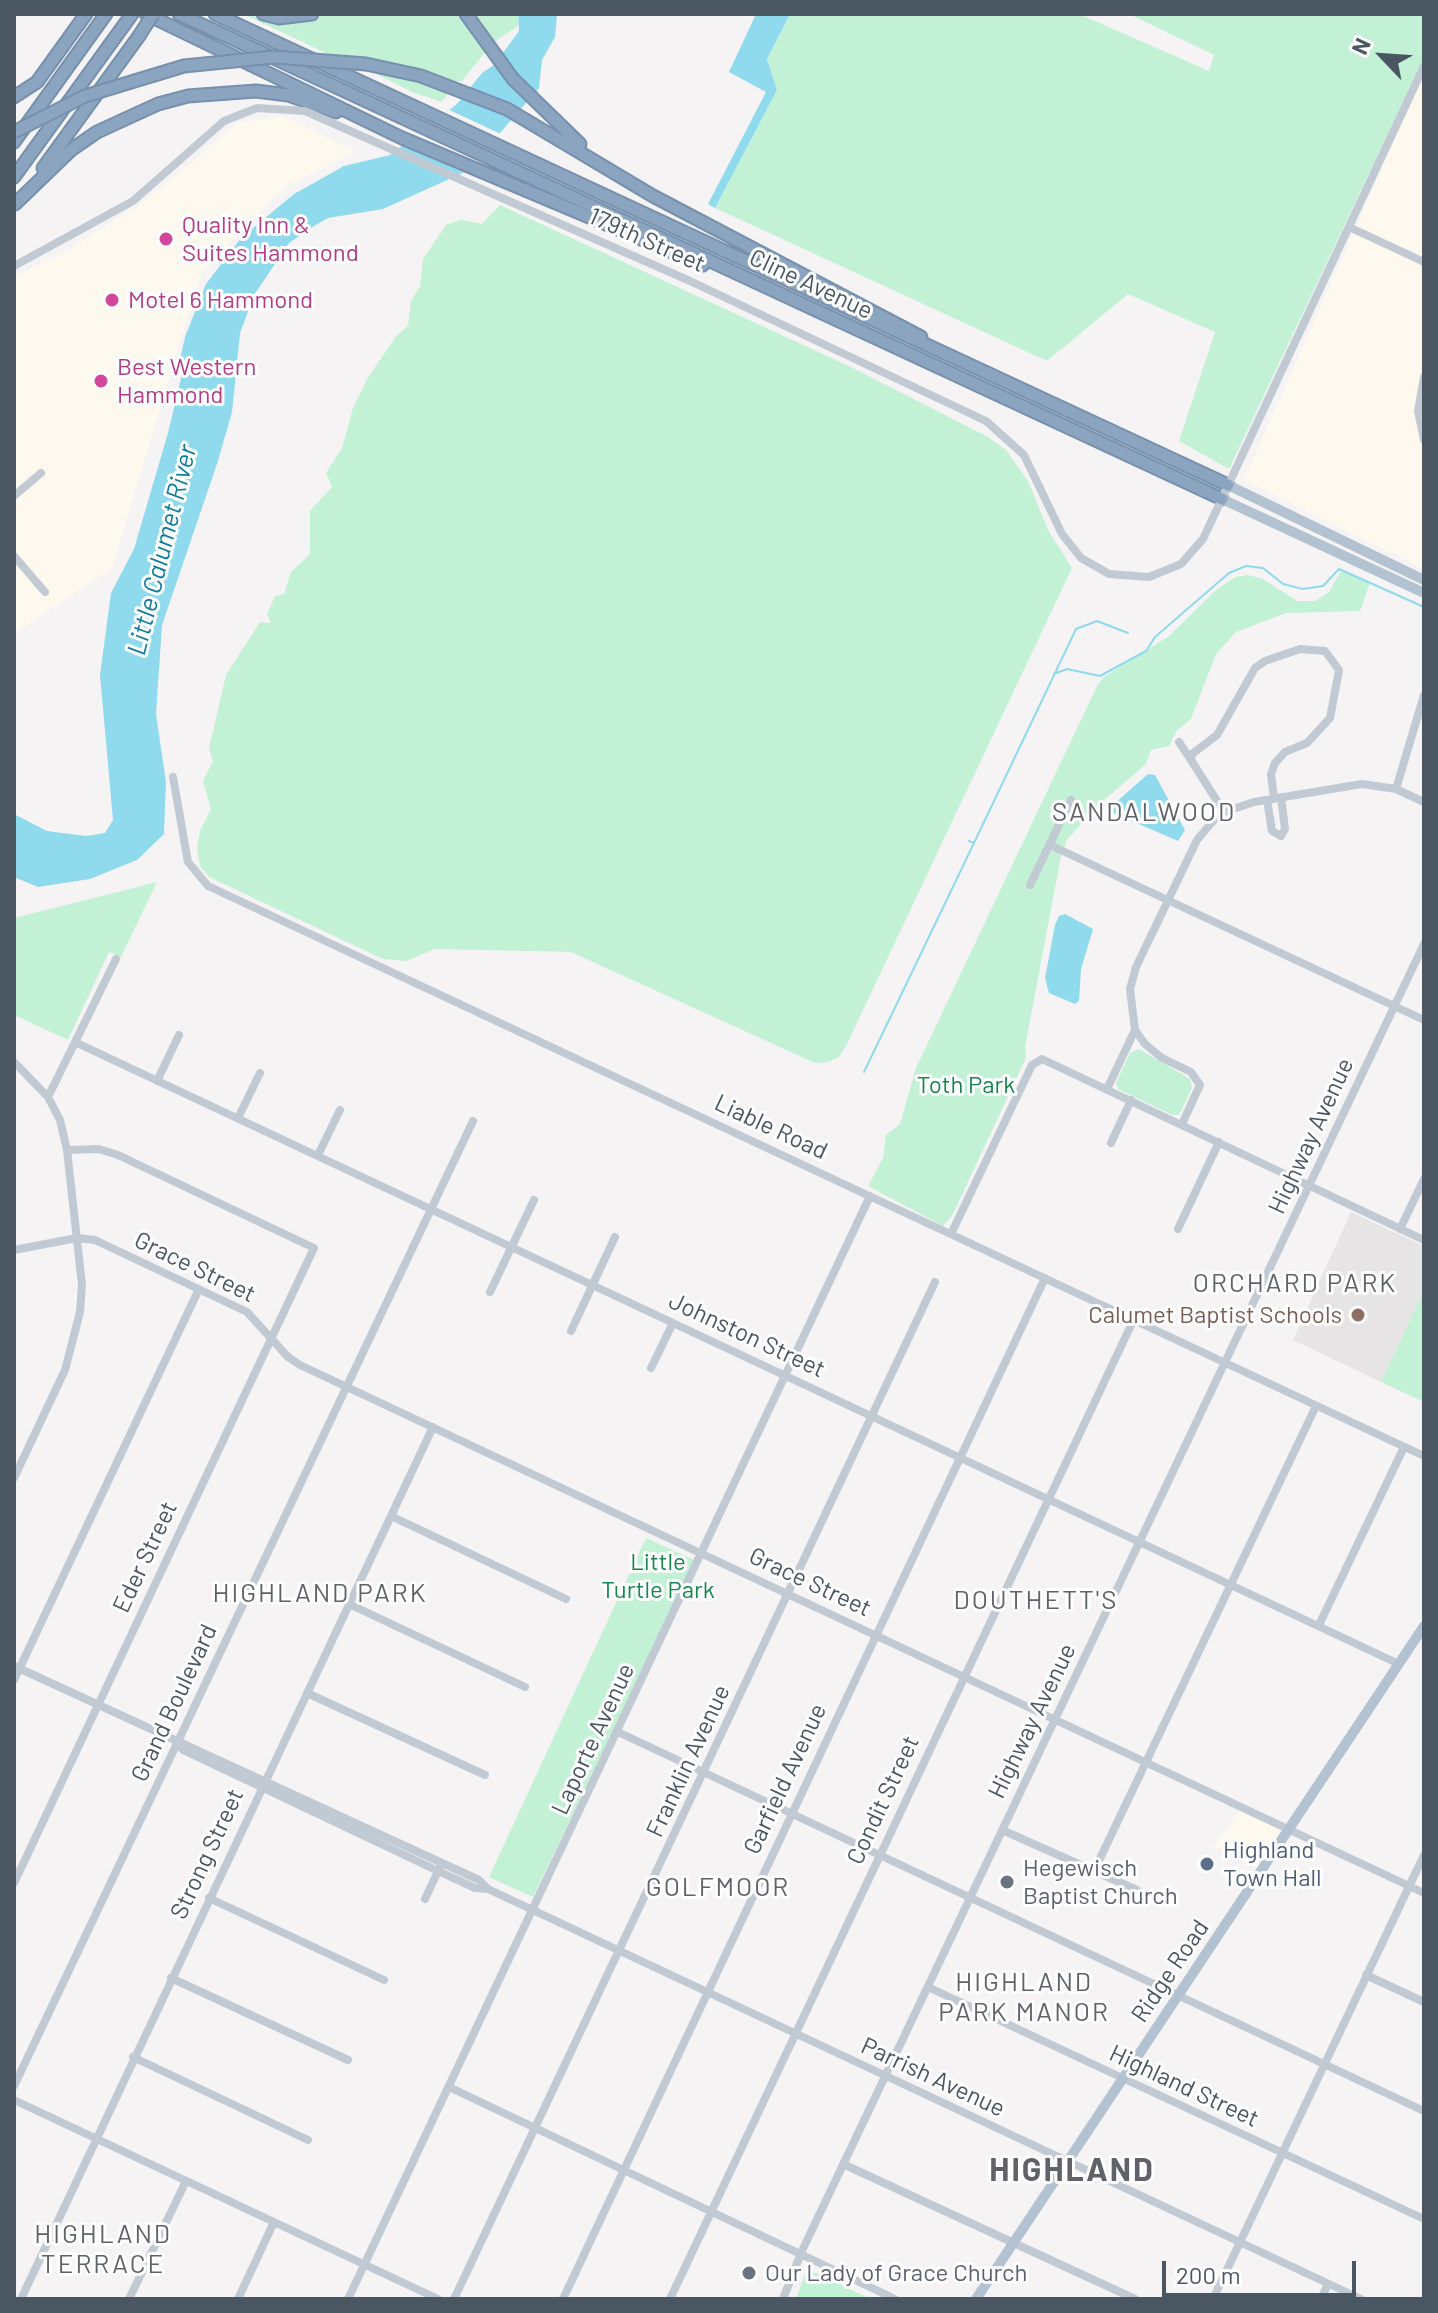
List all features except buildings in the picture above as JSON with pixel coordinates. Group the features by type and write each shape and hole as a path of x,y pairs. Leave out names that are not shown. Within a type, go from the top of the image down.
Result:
{"highway":[{"path":"14,97 37,82 86,14"},
{"path":"14,177 132,14"},
{"path":"146,14 402,138 689,260 768,288"},
{"path":"14,205 153,14"},
{"name":"Cline Avenue","path":"179,14 1222,499"},
{"name":"Cline Avenue","path":"215,14 1228,485"},
{"path":"263,14 279,18 312,14"},
{"path":"466,14 486,44 544,111 607,168"},
{"path":"14,142 106,15"},
{"path":"14,132 85,96 184,66 274,57 366,64 447,85 534,123 653,196 909,328 941,351"},
{"path":"14,205 71,150 97,132 124,116 188,96 256,91 288,95 379,127"}],"main road":[{"name":"Cline Avenue","path":"1228,485 1424,580"},
{"name":"Cline Avenue","path":"1222,499 1424,593"},
{"name":"Ridge Road","path":"976,2299 1424,1626"}],"street":[{"name":"179th Street","path":"14,266 133,201 212,128 246,111 269,107 305,111 690,281 986,421 1007,436 1029,463 1071,547 1101,571 1139,578 1174,568 1200,544 1424,66"},
{"path":"1349,227 1424,262"},
{"path":"1424,377 1418,411 1424,440"},
{"path":"14,496 41,473"},
{"path":"14,556 45,592"},
{"path":"1191,760 1196,749 1217,735 1255,668 1265,661 1300,649 1325,651 1339,670 1330,718 1307,743 1285,752 1275,763 1271,774 1274,798"},
{"path":"1396,789 1424,695"},
{"path":"1179,742 1224,812"},
{"name":"Liable Road","path":"173,777 188,862 208,886 1424,1456"},
{"path":"1182,1124 1200,1085 1191,1072 1162,1058 1145,1044 1135,1030 1130,989 1136,967 1197,840 1224,812 1274,798 1362,784 1396,789 1424,802"},
{"path":"1030,885 1071,800"},
{"path":"1050,845 1424,1020"},
{"name":"Highway Avenue","path":"783,2299 843,2164 1424,944"},
{"path":"48,1097 116,959"},
{"path":"1107,1089 1135,1030"},
{"path":"157,1081 179,1035"},
{"name":"Johnston Street","path":"77,1043 1399,1664"},
{"path":"951,1234 1037,1060 1131,1100 1424,1240"},
{"path":"14,1062 32,1076 60,1120 67,1150 82,1285 73,1344 65,1370 14,1478"},
{"path":"238,1118 260,1073"},
{"path":"1111,1143 1131,1100"},
{"path":"318,1155 340,1110"},
{"name":"Grand Boulevard","path":"14,2086 473,1121"},
{"path":"1178,1229 1219,1142"},
{"name":"Eder Street","path":"14,1883 314,1248 118,1155 99,1149 67,1150"},
{"path":"1400,1229 1424,1179"},
{"name":"Laporte Avenue","path":"348,2299 618,1732 783,1374 870,1196"},
{"path":"490,1292 534,1200"},
{"path":"571,1331 615,1237"},
{"name":"Grace Street","path":"14,1250 77,1238 95,1240 247,1312 300,1365 1424,1893"},
{"name":"Garfield Avenue","path":"563,2299 1045,1278"},
{"name":"Franklin Avenue","path":"454,2299 935,1282"},
{"path":"14,1680 17,1667 199,1289"},
{"name":"Condit Street","path":"670,2299 1134,1319"},
{"path":"651,1368 673,1323"},
{"path":"1094,1871 1316,1406"},
{"name":"Strong Street","path":"21,2299 97,2139 98,2128 433,1427"},
{"path":"1319,1625 1404,1447"},
{"path":"391,1516 566,1599"},
{"path":"349,1604 525,1687"},
{"name":"Parrish Avenue","path":"17,1667 178,1743 183,1750 264,1784 440,1867 475,1888 488,1889 1361,2299"},
{"path":"307,1693 485,1775"},
{"path":"618,1732 1424,2111"},
{"path":"1002,1830 1137,1890"},
{"path":"1213,2299 1424,1855"},
{"path":"425,1899 440,1867"},
{"path":"209,1898 384,1980"},
{"path":"1366,1975 1424,2002"},
{"path":"171,1978 348,2060"},
{"name":"Highland Street","path":"928,1987 1424,2219"},
{"path":"133,2057 308,2140"},
{"path":"449,2087 895,2299"},
{"path":"14,2100 438,2299"},
{"path":"843,2164 1135,2299"},
{"path":"129,2299 186,2181"},
{"path":"238,2299 274,2222"},
{"path":"1321,2299 1328,2284"}],"shaded area":[{"path":"1424,74 1424,569 1244,480"},
{"path":"282,116 356,151 283,189 201,273 112,569 14,633 14,276 67,251 150,197 239,122"},
{"name":"Calumet Baptist Schools","path":"1351,1212 1424,1246 1424,1290 1381,1382 1293,1340"},
{"path":"1242,1808 1288,1829 1261,1870 1214,1847"}],"green space":[{"path":"243,14 289,24 329,14 461,14 486,51 462,81 455,81 391,63 328,54"},
{"path":"472,14 518,14 518,26 493,43"},
{"path":"790,14 1079,14 1209,71 1214,55 1129,14 1424,14 1424,57 1229,469 1179,441 1215,332 1128,294 1047,361 715,208 777,90 767,59"},
{"path":"367,69 450,90 442,102 412,92"},
{"path":"500,205 853,368 988,437 1006,450 1028,481 1048,530 1072,568 846,1046 839,1057 828,1062 815,1063 571,952 435,949 406,961 383,959 209,877 200,866 197,848 200,831 211,809 203,781 213,761 209,749 226,675 260,622 271,623 267,614 275,596 284,594 291,572 310,554 310,511 332,487 326,473 342,448 353,408 367,379 397,335 408,326 411,301 420,287 423,259 446,225 461,220 482,224"},
{"name":"Toth Park","path":"1341,571 1370,583 1360,611 1286,613 1236,632 1216,654 1191,719 1177,730 1169,746 1151,750 1146,764 1095,808 1067,840 1061,856 1025,1047 1026,1058 952,1216 943,1226 868,1186 883,1158 886,1135 900,1124 916,1068 1098,684 1104,677 1169,636 1215,591 1235,577 1248,575 1263,579 1297,601 1315,601 1329,592"},
{"path":"157,882 121,957 109,952 68,1040 14,1015 14,918"},
{"path":"1139,1049 1190,1079 1192,1088 1179,1115 1172,1115 1118,1089 1116,1083 1130,1053"},
{"name":"ORCHARD PARK","path":"1424,1290 1424,1402 1381,1382"},
{"name":"Little Turtle Park","path":"646,1538 694,1560 533,1897 489,1877"},
{"path":"807,2269 871,2299 796,2299"}],"water":[{"name":"Little Calumet River","path":"518,14 557,14 555,37 542,60 539,88 467,171 383,209 328,218 314,226 289,243 254,295 240,333 232,412 162,625 156,714 166,782 164,834 137,860 90,879 38,887 14,877 14,814 47,831 86,836 105,833 113,820 100,675 111,593 134,549 168,433 182,374 180,360 185,337 206,284 241,238 294,194 344,166 390,155 457,104 482,73 494,65 519,31"},
{"path":"756,14 790,14 767,59 777,90 715,208 708,204 766,92 729,72"},
{"path":"1148,774 1155,775 1185,830 1178,841 1111,812 1114,804"},
{"path":"1065,914 1093,929 1081,969 1079,1001 1075,1004 1049,993 1045,978 1055,925 1059,916"}],"pier":[{"path":"443,107 503,135 486,158 467,174 399,144"}],"waterway":[{"path":"1054,674 1067,669 1100,676 1146,651 1155,637 1229,573 1246,566 1263,568 1283,584 1303,589 1323,586 1339,569 1424,607"},
{"path":"969,841 974,843 1076,629 1097,621 1128,633"},
{"path":"864,1072 974,843"}],"place":[{"name":"Quality Inn & Suites Hammond","path":"166,239"},
{"name":"Motel 6 Hammond","path":"112,300"},
{"name":"Best Western Hammond","path":"101,381"},
{"name":"Calumet Baptist Schools","path":"1358,1315"},
{"name":"Highland Town Hall","path":"1207,1864"},
{"name":"Hegewisch Baptist Church","path":"1007,1882"},
{"name":"Our Lady of Grace Church","path":"749,2273"}],"district":[{"name":"SANDALWOOD","path":"1144,812"},
{"name":"ORCHARD PARK","path":"1295,1283"},
{"name":"HIGHLAND PARK","path":"320,1593"},
{"name":"DOUTHETT'S","path":"1036,1600"},
{"name":"GOLFMOOR","path":"718,1887"},
{"name":"HIGHLAND PARK MANOR","path":"1024,1997"},
{"name":"HIGHLAND","path":"1072,2170"},
{"name":"HIGHLAND TERRACE","path":"103,2249"}]}
